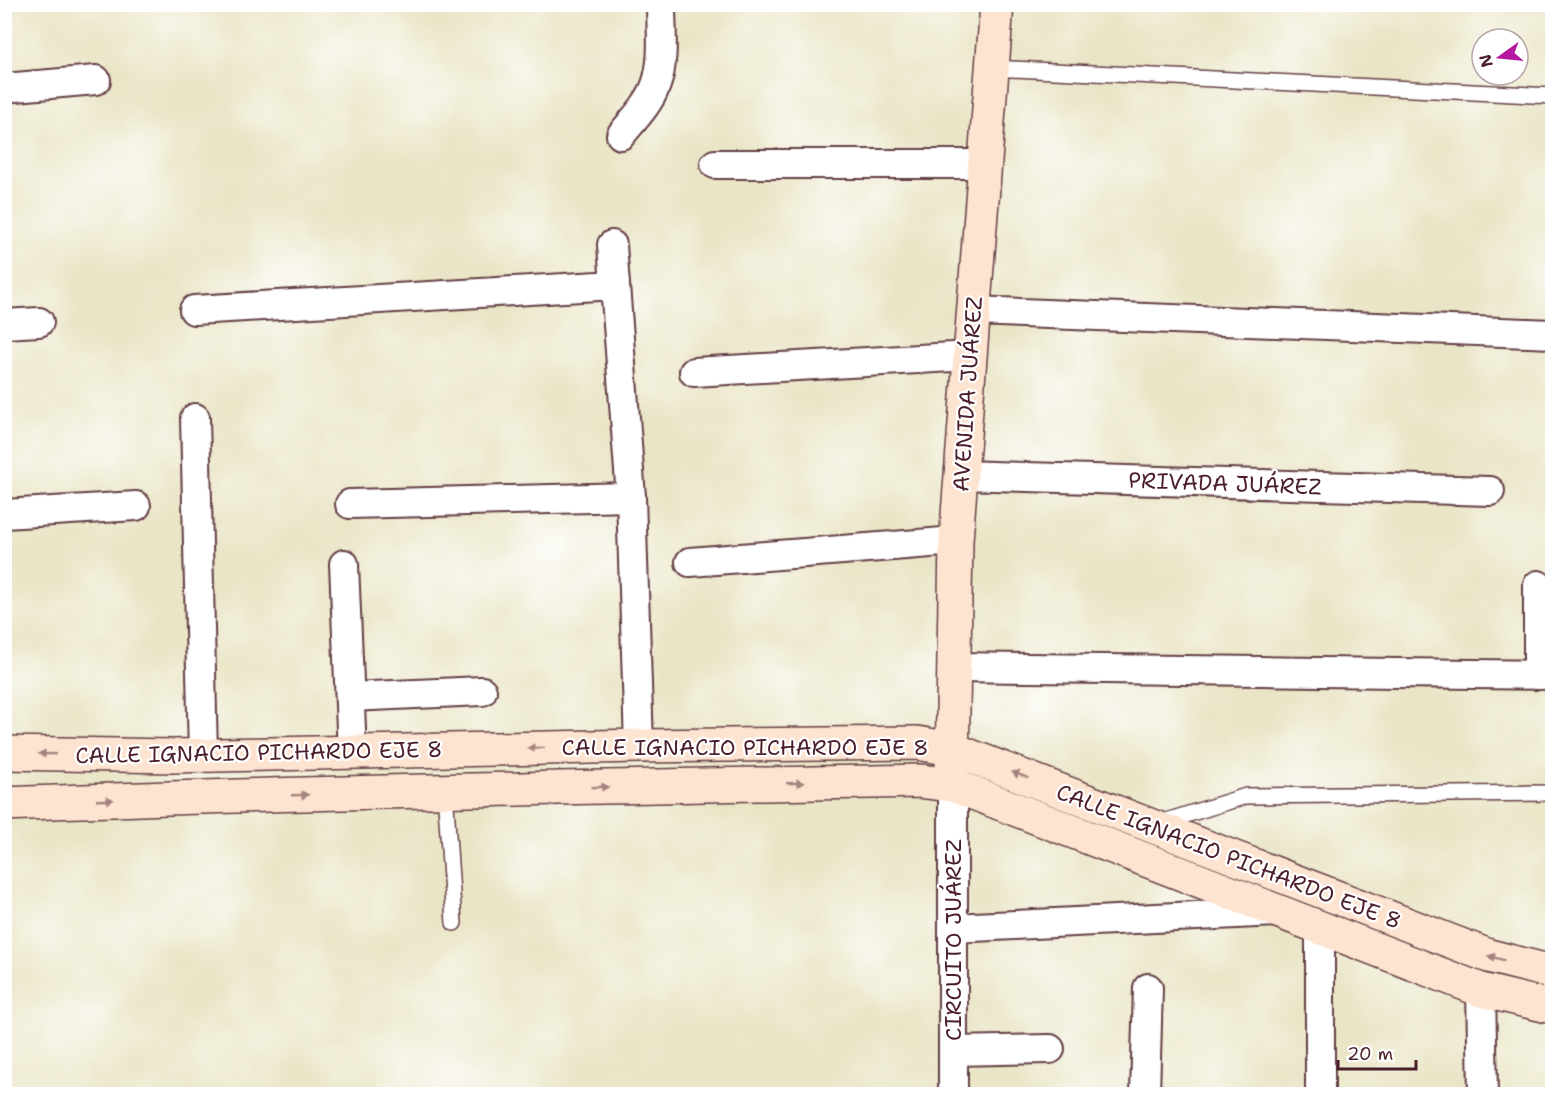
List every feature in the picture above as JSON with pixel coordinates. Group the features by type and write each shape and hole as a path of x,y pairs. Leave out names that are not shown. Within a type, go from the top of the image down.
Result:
{"main road":[{"name":"AVENIDA JUÁREZ","path":"952,785 956,541 997,4"},
{"name":"CALLE IGNACIO PICHARDO EJE 8","path":"4,753 202,755 917,743 952,749 1489,956 1552,972"},
{"name":"CALLE IGNACIO PICHARDO EJE 8","path":"4,804 446,790 919,781 952,785 1481,990 1552,1007"}],"street":[{"path":"621,135 642,110 656,84 661,61 661,4"},
{"path":"4,88 96,80"},
{"path":"715,164 984,164"},
{"path":"612,245 631,497 639,746"},
{"path":"194,310 615,285"},
{"path":"973,311 1552,334"},
{"path":"4,324 39,322"},
{"path":"694,372 970,356"},
{"path":"195,418 202,755"},
{"name":"PRIVADA JUÁREZ","path":"961,475 1490,491"},
{"path":"350,504 631,497"},
{"path":"4,514 136,506"},
{"path":"690,562 956,541"},
{"path":"344,564 352,753"},
{"path":"954,667 1545,675 1538,585"},
{"path":"350,698 482,692"},
{"name":"CIRCUITO JUÁREZ","path":"952,785 953,1095"},
{"path":"953,928 1283,912"},
{"path":"1320,927 1320,1095"},
{"path":"1145,1095 1148,988"},
{"path":"1481,990 1483,1095"},
{"path":"953,1051 1050,1049"}],"lane":[{"path":"992,68 1552,96"},
{"path":"446,790 454,923"},
{"path":"1151,826 1246,796 1552,793"}]}
